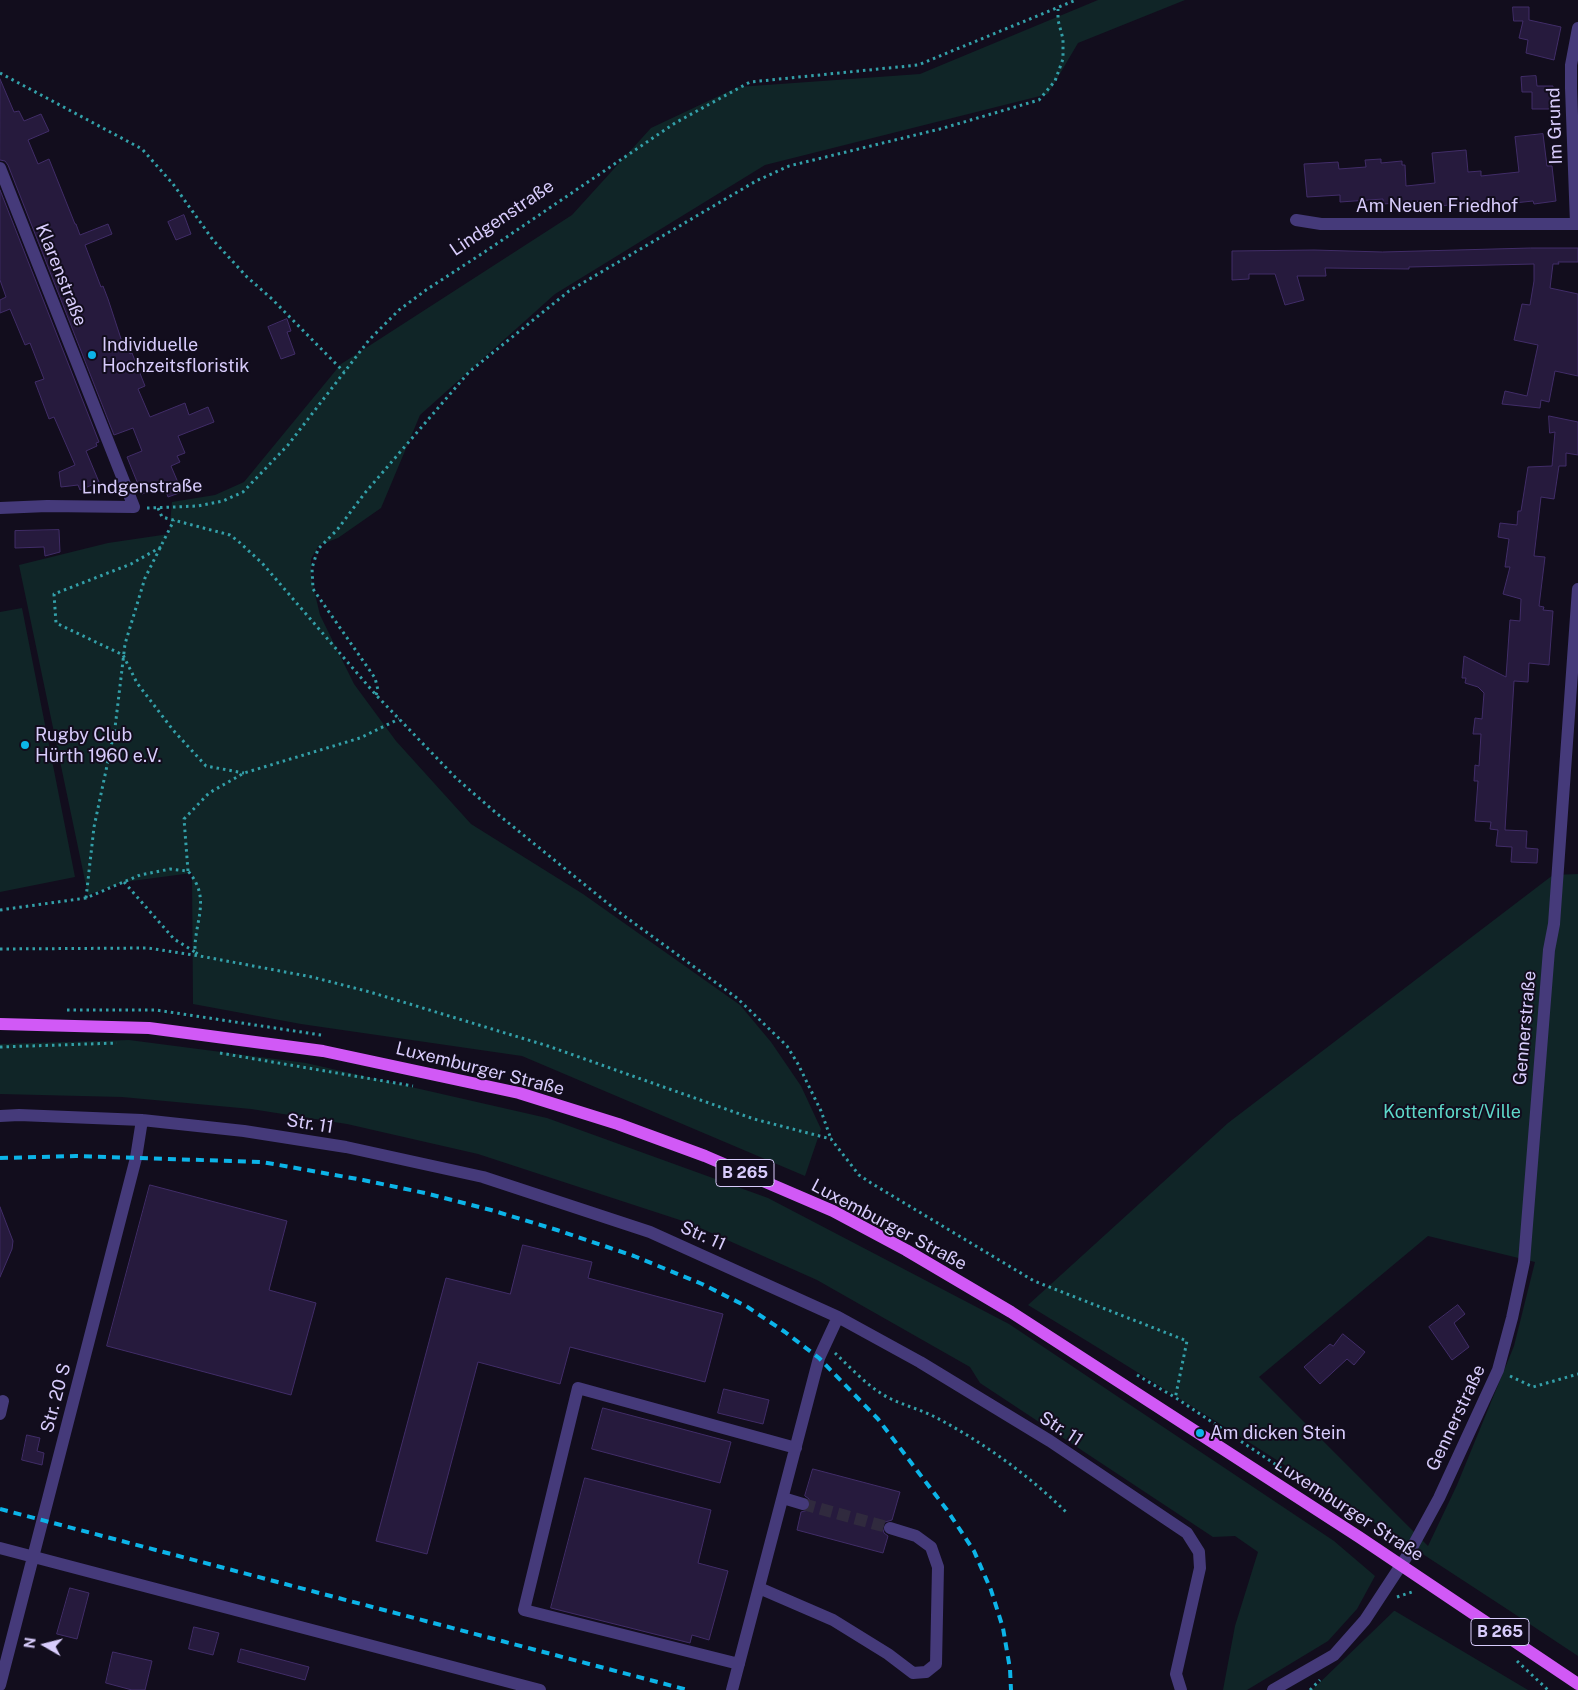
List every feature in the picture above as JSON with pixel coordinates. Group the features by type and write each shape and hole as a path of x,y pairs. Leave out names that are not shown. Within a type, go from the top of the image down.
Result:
{"main road":[{"name":"Luxemburger Straße","path":"0,1024 149,1028 323,1051 519,1093 705,1156 833,1211 906,1250 1011,1312 1400,1565 1578,1684"}],"street":[{"name":"Im Grund","path":"1577,224 1571,65 1578,28"},
{"name":"Klarenstraße","path":"0,168 134,507"},
{"name":"Am Neuen Friedhof","path":"1296,220 1321,224 1577,224"},
{"name":"Lindgenstraße","path":"0,508 47,506 134,507"},
{"name":"Gennerstraße","path":"1273,1690 1334,1655 1365,1620 1400,1565 1438,1498 1498,1370 1524,1262 1549,950 1554,924 1578,589"},
{"name":"Str. 11","path":"0,1116 142,1120 244,1131 346,1147 483,1177 650,1232 838,1317 920,1362 1050,1441 1187,1533 1199,1552 1200,1568 1176,1674 1181,1690"},
{"name":"Str. 20 S","path":"0,1685 136,1158 142,1120"},
{"path":"732,1690 819,1358 838,1317"},
{"path":"739,1664 524,1610 578,1388 796,1448"},
{"path":"783,1498 804,1504"},
{"path":"759,1588 833,1620 888,1654 913,1673 926,1672 936,1664 938,1567 931,1547 916,1536 890,1528"},
{"path":"0,1548 540,1690"}],"path":[{"name":"Lindgenstraße","path":"134,507 198,506 223,501 243,492 288,445 369,340 399,310 675,122 750,82 918,65 1076,0"},
{"path":"376,695 378,690 375,678 313,589 312,568 318,549 337,530 364,494 469,372 569,291 756,181 789,166 940,129 1038,100 1055,81 1063,59 1063,39 1058,9"},
{"path":"0,73 142,149 173,184 213,240 344,372"},
{"path":"158,508 162,517 230,535 238,541 262,563 376,695 456,778 494,812 616,910 737,998 757,1017 787,1046 821,1111 831,1139 859,1175 1034,1281 1187,1341 1176,1398 1168,1413"},
{"path":"86,898 94,827 115,728 125,644 145,578 174,520"},
{"path":"161,547 132,564 54,594 56,623 124,655 137,683 174,730 206,766 244,773"},
{"path":"195,952 201,909 201,894 195,879 188,871 184,818 209,793 244,773 360,738 399,719"},
{"path":"0,910 86,898 140,875 170,869 188,871"},
{"path":"124,882 174,940 200,956"},
{"path":"0,949 148,948 312,977 370,992 548,1046 754,1119 831,1139"},
{"path":"66,1010 156,1010 330,1037"},
{"path":"0,1047 123,1042"},
{"path":"219,1053 413,1086"},
{"path":"825,1344 864,1380 890,1398 936,1418 973,1440 1042,1488 1068,1514"},
{"path":"1498,1370 1533,1387 1578,1374"},
{"path":"1134,1373 1176,1398 1310,1486"}],"green space":[{"path":"1098,0 1185,0 1078,43 1048,94 765,165 555,294 420,415 381,508 338,538 319,545 311,559 311,577 320,615 354,684 396,741 471,824 583,894 740,1005 771,1042 801,1086 821,1129 805,1176 522,1056 301,1024 193,1004 192,873 124,882 88,895 19,565 108,543 169,534 172,502 215,495 244,482 341,364 572,215 651,128 738,87 920,74"},
{"name":"Rugby Club Hürth 1960 e.V.","path":"22,608 75,877 0,892 0,612"},
{"name":"Kottenforst/Ville","path":"1578,874 1578,1656 1305,1478 1028,1305 1228,1123 1553,875","holes":["1428,1236 1535,1262 1514,1346 1457,1485 1428,1546 1259,1377"]},
{"path":"129,1040 306,1063 547,1118 768,1198 1009,1324 1334,1541 1375,1576 1357,1609 1328,1641 1247,1690 1223,1690 1235,1626 1258,1552 1235,1536 1213,1537 980,1383 970,1367 817,1280 689,1223 478,1154 347,1124 251,1109 122,1097 0,1094 0,1044"},
{"path":"1395,1611 1528,1690 1312,1690"}],"building":[{"path":"1513,7 1529,7 1529,20 1561,27 1554,60 1526,53 1528,40 1519,38 1523,21 1514,21"},
{"path":"1536,76 1537,86 1553,86 1553,109 1532,109 1532,92 1522,92 1521,77"},
{"path":"0,79 14,112 19,111 24,121 41,114 49,131 28,140 38,164 49,159 80,235 108,224 112,234 85,245 101,287 103,286 108,299 124,348 127,347 130,354 132,353 145,386 138,389 150,417 185,403 189,415 208,407 214,422 178,436 185,453 177,456 180,462 171,466 182,492 168,497 164,486 142,494 127,457 142,451 133,428 114,435 8,165 5,161 0,160"},
{"path":"1543,134 1547,166 1552,166 1556,201 1534,204 1533,201 1483,204 1483,201 1424,208 1423,201 1383,204 1383,199 1340,202 1340,195 1307,197 1304,164 1338,162 1339,169 1366,167 1365,160 1381,159 1381,163 1402,161 1402,165 1405,165 1406,186 1435,183 1432,153 1466,150 1468,172 1481,171 1481,176 1519,172 1515,137"},
{"path":"0,190 99,442 96,443 97,446 86,451 99,482 80,490 78,485 61,487 59,472 75,465 54,417 49,419 35,382 44,379 30,343 25,345 10,309 0,313 0,300 6,297 0,280"},
{"path":"184,215 191,234 176,240 168,222"},
{"path":"1578,248 1578,262 1558,262 1559,264 1553,264 1550,288 1578,294 1578,376 1555,371 1549,402 1541,400 1540,408 1502,404 1505,391 1527,396 1538,345 1514,340 1522,304 1530,305 1534,281 1534,264 1409,267 1409,269 1325,268 1326,276 1297,276 1304,300 1285,305 1275,274 1249,274 1249,279 1232,280 1232,251 1314,250 1382,252"},
{"path":"287,319 291,331 287,332 295,354 281,359 268,327"},
{"path":"1549,416 1578,422 1578,455 1566,453 1566,466 1559,466 1554,499 1541,497 1534,556 1545,557 1539,606 1544,607 1543,610 1553,611 1549,665 1529,663 1528,682 1514,681 1505,830 1527,831 1526,848 1538,849 1537,863 1511,862 1512,847 1496,846 1498,830 1490,829 1491,822 1475,821 1478,781 1474,781 1475,765 1479,766 1481,734 1473,734 1475,718 1482,719 1484,693 1478,687 1465,683 1466,678 1462,678 1464,656 1506,677 1510,620 1520,621 1521,599 1503,594 1510,567 1505,567 1509,539 1498,537 1500,523 1517,525 1518,511 1521,511 1528,467 1552,466 1555,432 1550,433"},
{"path":"59,530 60,552 45,556 44,547 15,548 15,531"},
{"path":"150,1185 287,1221 269,1290 316,1303 291,1395 107,1346"},
{"path":"0,1207 13,1241 12,1249 0,1277"},
{"path":"523,1245 592,1262 588,1278 723,1314 705,1382 570,1347 560,1384 478,1362 427,1554 376,1541 446,1278 510,1294"},
{"path":"1458,1305 1465,1314 1454,1323 1469,1347 1452,1360 1429,1327"},
{"path":"1343,1334 1365,1352 1354,1365 1347,1359 1320,1384 1304,1367 1330,1344 1333,1346"},
{"path":"724,1389 769,1400 763,1424 718,1413"},
{"path":"603,1408 731,1442 720,1483 592,1449"},
{"path":"27,1435 40,1438 37,1451 44,1453 42,1465 22,1460"},
{"path":"813,1469 900,1492 892,1520 885,1522 882,1526 884,1533 888,1536 883,1553 797,1530 801,1512 808,1510 811,1506 809,1499 805,1496"},
{"path":"585,1478 711,1510 698,1563 728,1571 709,1640 692,1635 690,1643 551,1608"},
{"path":"70,1588 89,1593 77,1639 57,1634"},
{"path":"194,1627 219,1633 213,1655 189,1649"},
{"path":"241,1649 309,1667 305,1680 238,1662"},
{"path":"113,1652 152,1661 145,1690 132,1690 106,1683"}],"tunnel":[{"path":"803,1504 890,1528"}],"railway":[{"path":"0,1158 76,1156 262,1162 363,1180 491,1210 557,1230 634,1256 702,1284 746,1306 819,1358 878,1419 947,1510 974,1551 991,1590 1003,1628 1010,1669 1011,1690"},
{"path":"0,1509 688,1690"}],"place":[{"name":"Individuelle Hochzeitsfloristik","path":"92,355"},
{"name":"Rugby Club Hürth 1960 e.V.","path":"25,745"},
{"name":"Am dicken Stein","path":"1200,1433"}]}
